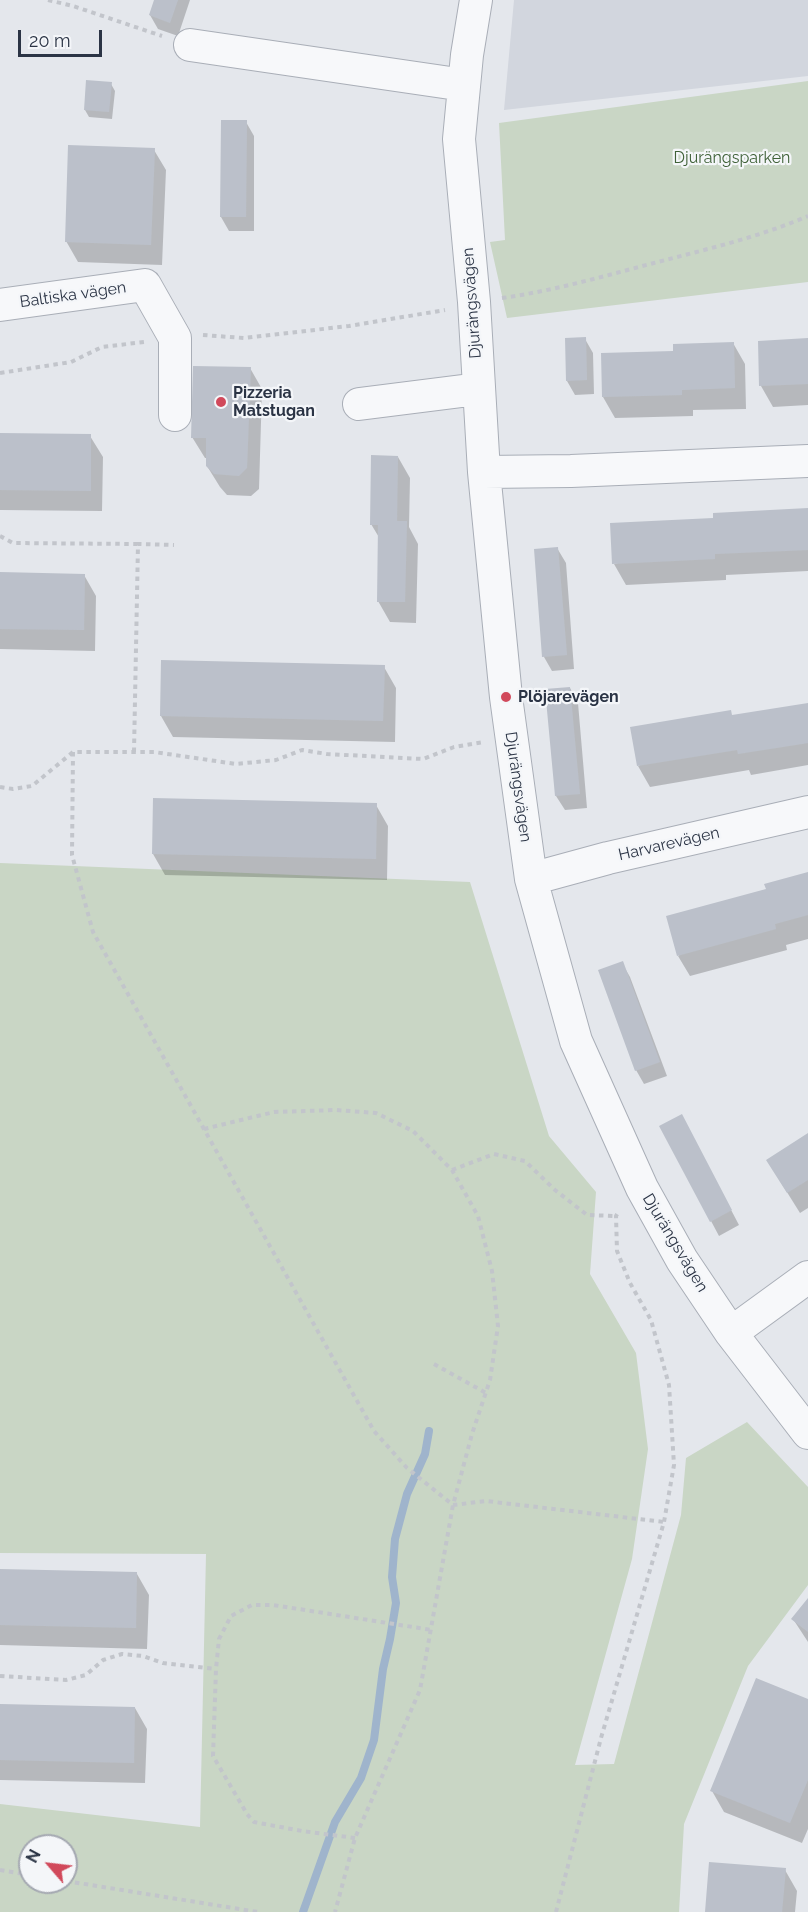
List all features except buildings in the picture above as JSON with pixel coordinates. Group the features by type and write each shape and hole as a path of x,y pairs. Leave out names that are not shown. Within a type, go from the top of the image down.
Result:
{"street":[{"name":"Djurängsvägen","path":"476,0 466,55 459,138 474,302 484,472 511,738 531,879 576,1041 642,1188 682,1260 731,1333 808,1433"},
{"path":"190,45 464,85"},
{"name":"Baltiska vägen","path":"0,305 146,285 175,338"},
{"path":"175,338 175,415"},
{"path":"359,404 478,389"},
{"path":"484,472 571,471 808,461"},
{"name":"Harvarevägen","path":"531,879 608,858 808,812"},
{"path":"731,1333 808,1277"}],"path":[{"path":"48,0 73,6 190,45"},
{"path":"0,374 71,362 102,347 200,335 244,338 349,326 454,308 474,302 538,293 776,230 808,216"},
{"path":"0,536 13,543 174,545"},
{"path":"134,752 138,544"},
{"path":"0,788 13,789 32,786 73,752 154,752 236,764 276,760 302,750 327,754 423,759 454,747 511,738"},
{"path":"73,752 72,855 93,932 374,1431 407,1468 453,1505 486,1501 664,1522"},
{"path":"204,1129 274,1112 336,1110 376,1113 412,1131 452,1170 478,1216 492,1271 498,1326 490,1380 472,1434 453,1505 420,1690 355,1838 335,1912"},
{"path":"452,1170 494,1154 525,1161 555,1190 587,1215 616,1216"},
{"path":"556,1912 602,1738 664,1522 674,1465 669,1385 651,1320 630,1284 617,1251 616,1216 627,1197 642,1188"},
{"path":"434,1364 486,1393"},
{"path":"355,1838 254,1822 247,1814 213,1756 219,1639 231,1616 252,1605 273,1605 432,1630"},
{"path":"0,1677 66,1680 86,1676 103,1660 122,1654 143,1656 163,1664 216,1669"},
{"path":"0,1870 18,1873"},
{"path":"78,1883 258,1912"}],"shaded area":[{"path":"514,0 808,0 808,76 504,110"}],"green space":[{"name":"Djurängsparken","path":"808,81 808,282 507,318 490,242 505,240 499,123"},
{"path":"0,863 470,882 549,1136 596,1192 590,1274 636,1353 648,1449 632,1559 575,1765 614,1764 681,1515 686,1458 747,1422 808,1487 808,1585 748,1666 684,1824 679,1912 0,1912 0,1804 200,1827 206,1554 0,1553"}],"waterway":[{"path":"303,1912 335,1822 361,1778 374,1740 383,1669 396,1603 392,1577 395,1539 407,1494 425,1454 429,1431"}],"place":[{"name":"Pizzeria Matstugan","path":"221,402"},
{"name":"Plöjarevägen","path":"506,697"}]}
